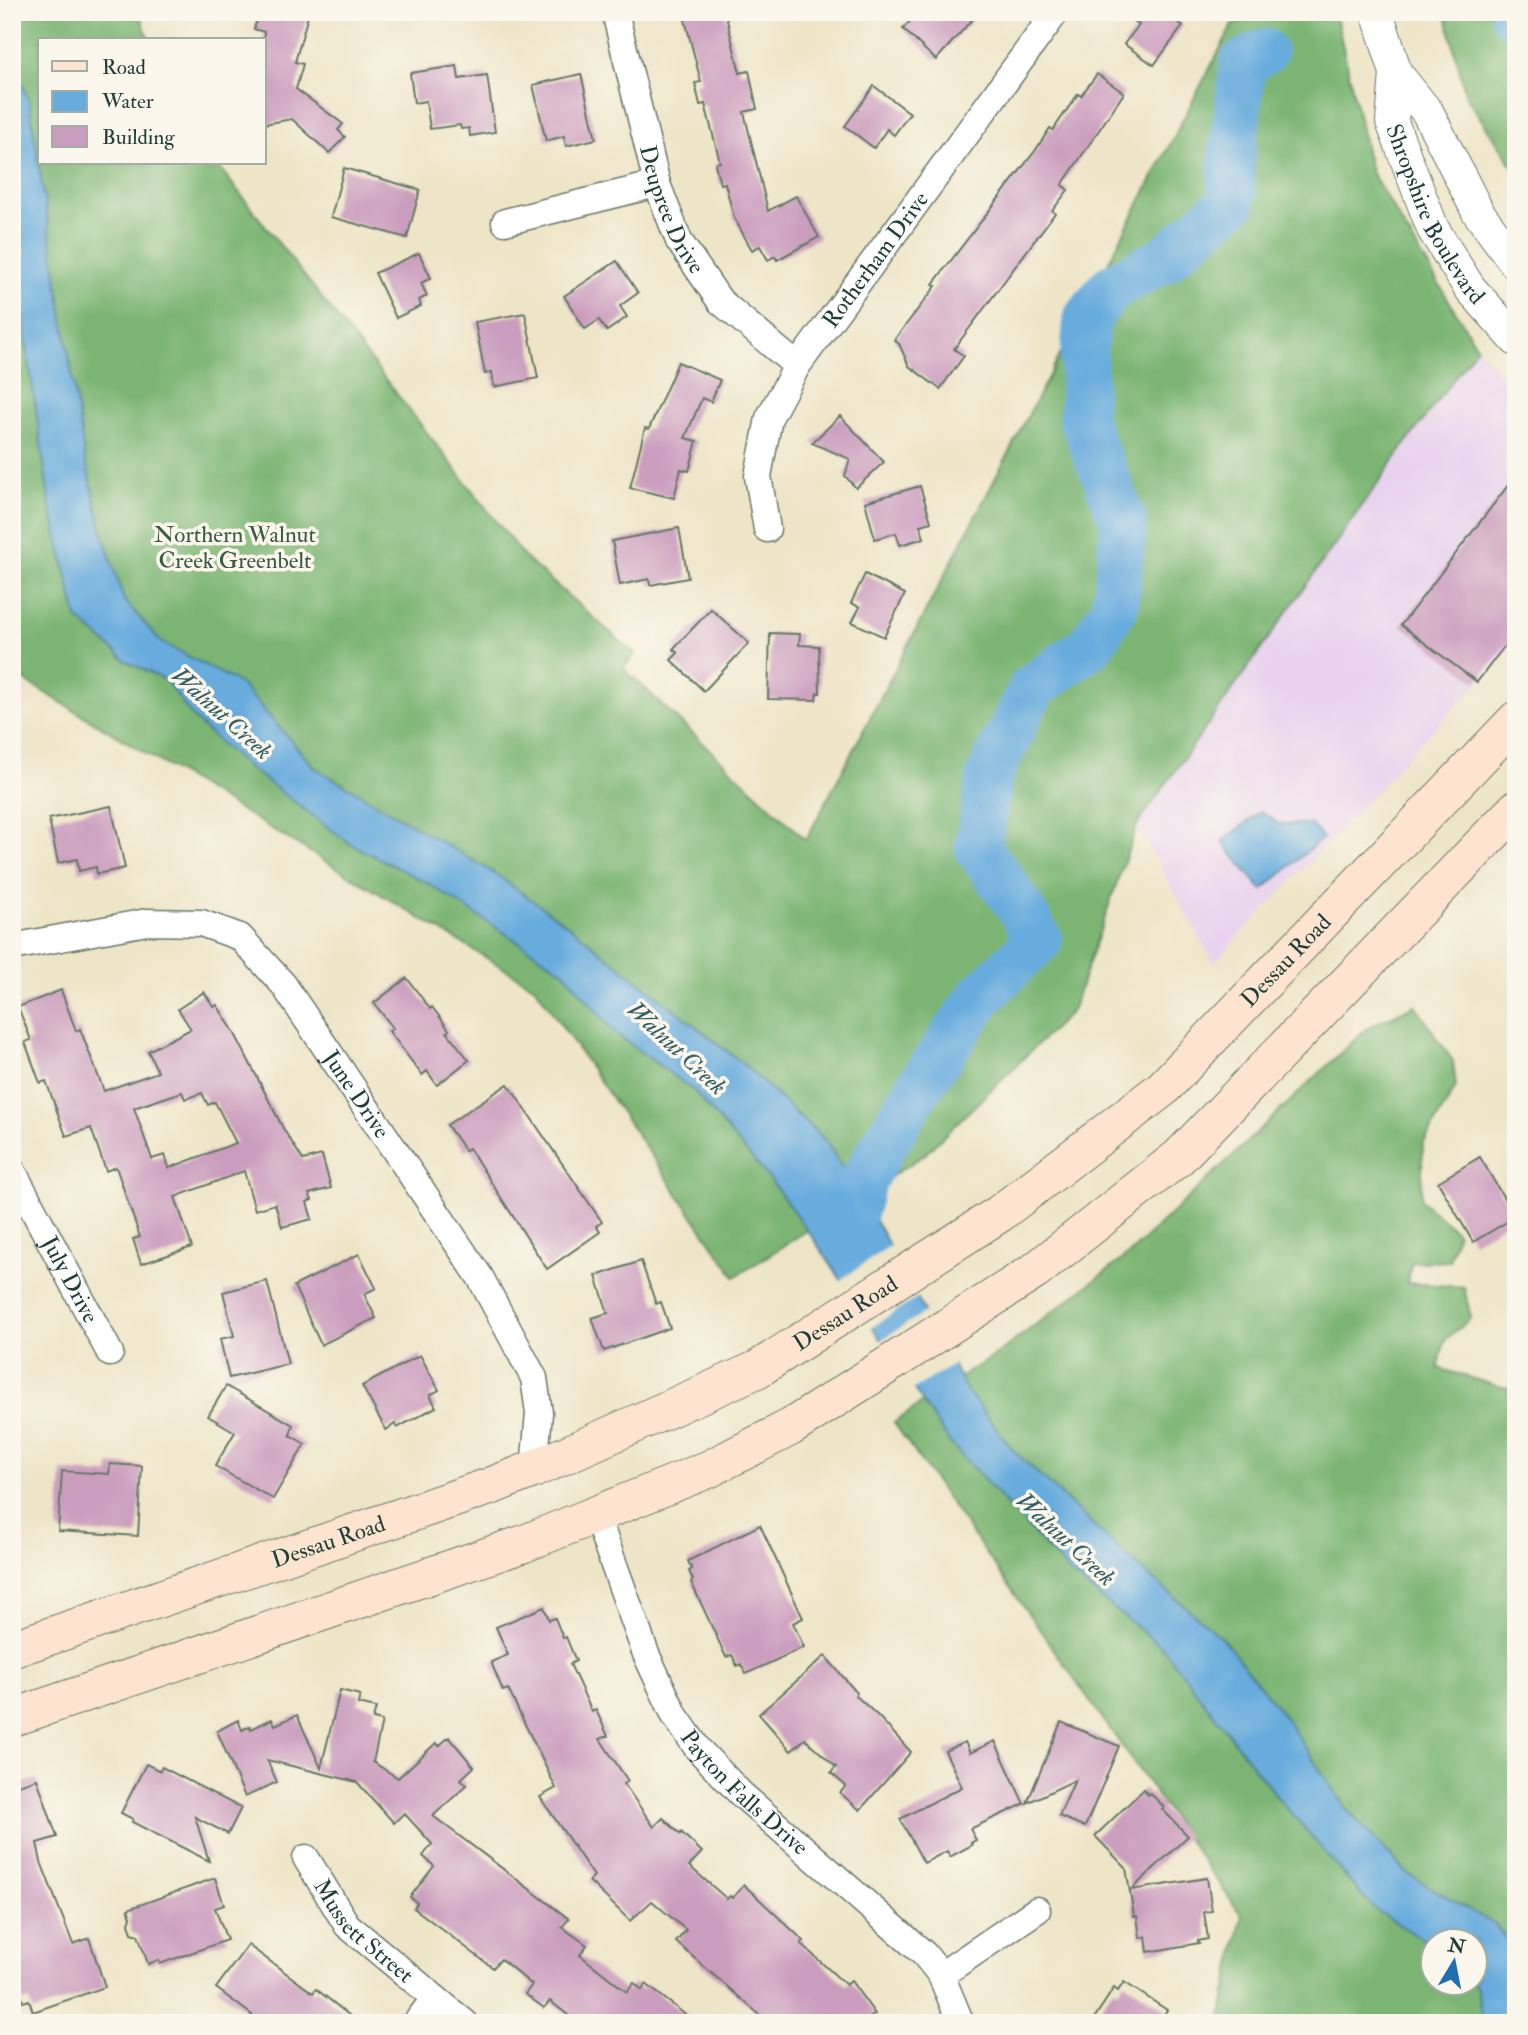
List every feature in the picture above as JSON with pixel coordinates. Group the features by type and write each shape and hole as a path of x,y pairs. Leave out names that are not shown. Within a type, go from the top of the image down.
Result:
{"main road":[{"name":"Dessau Road","path":"12,1649 371,1528 534,1469 758,1369 999,1214 1162,1089 1516,720"},
{"path":"12,1718 523,1544 709,1469 791,1427 1035,1271 1179,1157 1516,809"}],"street":[{"name":"Deupree Drive","path":"615,12 657,184 679,241 720,301 797,366"},
{"name":"Rotherham Drive","path":"767,529 758,476 769,418 797,366 1056,12"},
{"name":"Shropshire Boulevard","path":"1377,12 1396,73 1428,113 1478,212 1516,264"},
{"name":"Shropshire Boulevard","path":"1396,73 1392,122 1433,229 1469,286 1516,340"},
{"path":"505,222 657,184"},
{"name":"June Drive","path":"12,947 147,922 201,923 240,937 282,984 480,1278 534,1378 540,1413 534,1469"},
{"name":"July Drive","path":"12,1170 110,1353"},
{"name":"Payton Falls Drive","path":"596,1515 646,1654 674,1716 698,1749 741,1794 924,1954 941,1975 961,2023"},
{"name":"Mussett Street","path":"306,1858 347,1925 465,2023"},
{"path":"941,1975 1037,1910"},
{"path":"415,2023 434,1999"}],"shaded area":[{"path":"1477,347 1516,393 1516,642 1214,963 1137,825 1399,453"}],"green space":[{"name":"Northern Walnut Creek Greenbelt","path":"12,12 139,12 148,38 38,38 38,164 217,164 525,558 635,654 623,668 806,840 1233,24 1266,12 1335,12 1371,172 1477,347 1399,453 1137,825 1072,1011 924,1155 735,1277 535,987 22,679 12,613"},
{"path":"1445,12 1516,12 1516,171 1466,96"},
{"path":"1415,1005 1453,1061 1456,1087 1423,1144 1421,1200 1457,1232 1449,1261 1412,1262 1407,1283 1464,1287 1471,1318 1445,1340 1438,1368 1516,1389 1516,2023 1220,2023 1242,1916 894,1423 951,1382 993,1357 1129,1254 1367,1028"}],"water":[{"name":"Walnut Creek","path":"12,59 29,101 85,458 105,541 124,600 161,642 241,684 314,767 491,871 569,926 741,1062 826,1141 883,1234 967,1391 1013,1450 1133,1562 1222,1638 1287,1720 1346,1809 1408,1874 1494,1924 1516,1950 1516,2023 1482,2023 1478,1996 1490,1996 1490,1926 1420,1926 1420,1938 1373,1908 1276,1796 1163,1648 1070,1573 950,1443 817,1244 769,1178 693,1090 615,1033 563,971 429,884 349,843 241,762 196,721 165,680 126,661 77,618 50,506 12,246"},
{"path":"1261,811 1279,824 1310,824 1323,838 1262,890 1222,842"}],"pier":[{"path":"892,1244 920,1296 869,1329 838,1282"},
{"path":"928,1310 956,1363 910,1391 878,1342"}],"building":[{"path":"259,12 309,12 295,62 303,64 296,89 343,124 338,130 345,137 329,153 292,119 266,124 266,38 264,32 254,29"},
{"path":"683,12 725,12 740,73 749,71 757,109 744,112 768,211 796,196 819,237 777,260 775,256 768,260 760,246 752,250 734,218 725,183 720,184 715,164 720,162 705,104 700,105 695,83 701,82"},
{"path":"918,12 979,12 936,60 903,29"},
{"path":"1121,12 1165,12 1183,26 1154,65 1124,44 1139,25"},
{"path":"457,66 459,79 487,75 495,132 470,136 469,128 461,129 460,125 430,129 426,101 414,103 410,73"},
{"path":"581,74 596,139 566,146 564,136 546,141 533,85"},
{"path":"1097,74 1124,93 1062,185 1068,190 1052,211 1055,213 954,349 964,356 940,389 909,366 899,344 894,340 1050,128 1053,130 1078,94 1081,96"},
{"path":"874,86 910,113 894,135 887,129 874,148 845,126"},
{"path":"344,168 420,190 407,238 331,217"},
{"path":"419,253 431,278 421,283 427,296 419,300 421,306 396,318 375,273"},
{"path":"617,261 638,293 620,306 627,317 607,331 599,320 585,329 564,296"},
{"path":"525,313 538,378 494,387 492,372 485,374 475,322"},
{"path":"678,362 720,380 711,402 702,398 685,438 697,441 689,471 681,469 674,498 630,488 645,428 649,429"},
{"path":"840,416 884,462 856,488 845,476 850,459 812,443"},
{"path":"1516,475 1516,631 1477,682 1401,625"},
{"path":"920,486 931,522 920,525 924,538 900,545 896,533 875,539 865,502"},
{"path":"679,528 688,578 650,585 649,579 620,585 612,541"},
{"path":"865,574 905,594 884,637 852,622 860,607 851,603"},
{"path":"711,609 749,643 704,691 671,660 678,653 673,649"},
{"path":"770,633 800,634 799,645 819,646 820,693 817,693 816,700 768,699"},
{"path":"111,806 125,868 97,874 96,867 79,871 77,859 58,863 49,819"},
{"path":"407,978 430,1009 432,1007 442,1020 449,1030 447,1032 469,1060 437,1085 427,1071 422,1075 389,1031 393,1028 374,1003"},
{"path":"61,990 76,1031 80,1029 104,1091 158,1072 148,1051 191,1029 178,1009 204,992 214,1007 217,1005 234,1032 284,1130 303,1160 322,1155 331,1188 309,1194 312,1200 307,1202 312,1219 282,1227 275,1204 255,1210 244,1171 175,1197 192,1247 141,1264 133,1239 140,1237 116,1167 106,1171 91,1128 66,1136 46,1081 40,1083 25,1042 31,1040 18,1007","holes":["182,1092 185,1099 202,1093 208,1105 215,1102 236,1143 169,1168 165,1155 152,1159 134,1108"]},
{"path":"508,1084 602,1222 596,1226 600,1232 547,1269 469,1148 465,1151 447,1125"},
{"path":"1480,1157 1515,1217 1473,1242 1438,1182"},
{"path":"359,1254 376,1288 364,1294 376,1318 321,1345 294,1286"},
{"path":"641,1261 656,1304 661,1302 670,1328 604,1351 592,1318 608,1313 596,1276"},
{"path":"267,1281 288,1364 229,1378 220,1339 234,1336 223,1292"},
{"path":"420,1355 439,1390 430,1395 436,1407 397,1428 395,1424 386,1430 362,1386"},
{"path":"226,1386 293,1425 290,1435 305,1444 273,1499 215,1466 235,1432 208,1416"},
{"path":"110,1464 142,1466 138,1536 58,1531 62,1471 109,1474"},
{"path":"760,1525 803,1618 793,1623 804,1647 746,1674 741,1664 737,1666 732,1655 726,1657 691,1582 693,1580 689,1571 692,1569 688,1561"},
{"path":"544,1607 549,1620 555,1618 563,1638 566,1637 576,1661 570,1664 592,1712 596,1710 608,1736 600,1739 628,1781 624,1784 654,1827 663,1818 702,1852 689,1866 727,1899 730,1896 732,1898 744,1885 804,1941 801,1944 846,1985 851,1981 875,2014 862,2023 769,2023 676,1942 686,1930 652,1901 630,1921 589,1881 594,1876 540,1797 556,1788 508,1689 503,1691 491,1662 508,1655 496,1627"},
{"path":"825,1656 857,1693 855,1695 911,1752 860,1810 840,1793 846,1786 831,1773 836,1767 805,1739 791,1751 759,1714"},
{"path":"340,1690 360,1695 358,1704 376,1708 373,1719 382,1721 373,1762 398,1778 436,1743 439,1746 449,1737 474,1767 461,1779 467,1785 433,1816 569,1919 562,1927 587,1945 580,1955 627,1992 634,1983 642,1990 646,1984 696,2023 578,2023 550,2001 544,2008 525,1994 532,1985 501,1959 493,1968 414,1908 417,1903 410,1897 434,1866 423,1856 432,1844 404,1813 394,1823 357,1782 267,1760 277,1782 245,1797 217,1731 238,1720 242,1730 250,1726 251,1729 272,1719 275,1725 297,1715 321,1768"},
{"path":"1061,1722 1119,1746 1085,1827 1059,1816 1075,1780 1027,1803"},
{"path":"995,1741 1024,1804 970,1829 976,1840 972,1845 950,1857 947,1851 924,1863 900,1819 962,1787 945,1751 965,1742 970,1753"},
{"path":"146,1764 160,1771 162,1767 241,1808 228,1834 195,1817 209,1861 132,1822 133,1819 121,1813"},
{"path":"37,1779 57,1837 37,1843 41,1862 73,1944 89,1938 105,1987 33,2012 29,2000 23,2002 12,1981 12,1787"},
{"path":"1144,1789 1164,1807 1162,1809 1188,1836 1131,1890 1207,1878 1212,1911 1204,1912 1208,1939 1198,1941 1199,1943 1148,1952 1146,1936 1140,1938 1137,1916 1134,1916 1126,1868 1095,1836"},
{"path":"215,1878 224,1905 215,1908 227,1940 160,1964 159,1960 148,1964 138,1935 132,1933 128,1909"},
{"path":"248,1945 313,1993 316,1989 359,2023 246,2023 252,2015 216,1988"},
{"path":"1124,1982 1167,2010 1158,2023 1091,2023 1114,1988 1118,1991"}],"waterway":[{"path":"847,1233 864,1178 920,1085 981,996 1039,940 1020,907 978,848 990,774 1032,688 1090,646 1115,607 1124,523 1083,421 1087,318 1111,288 1166,258 1232,202 1231,165 1243,63 1264,52"}]}
